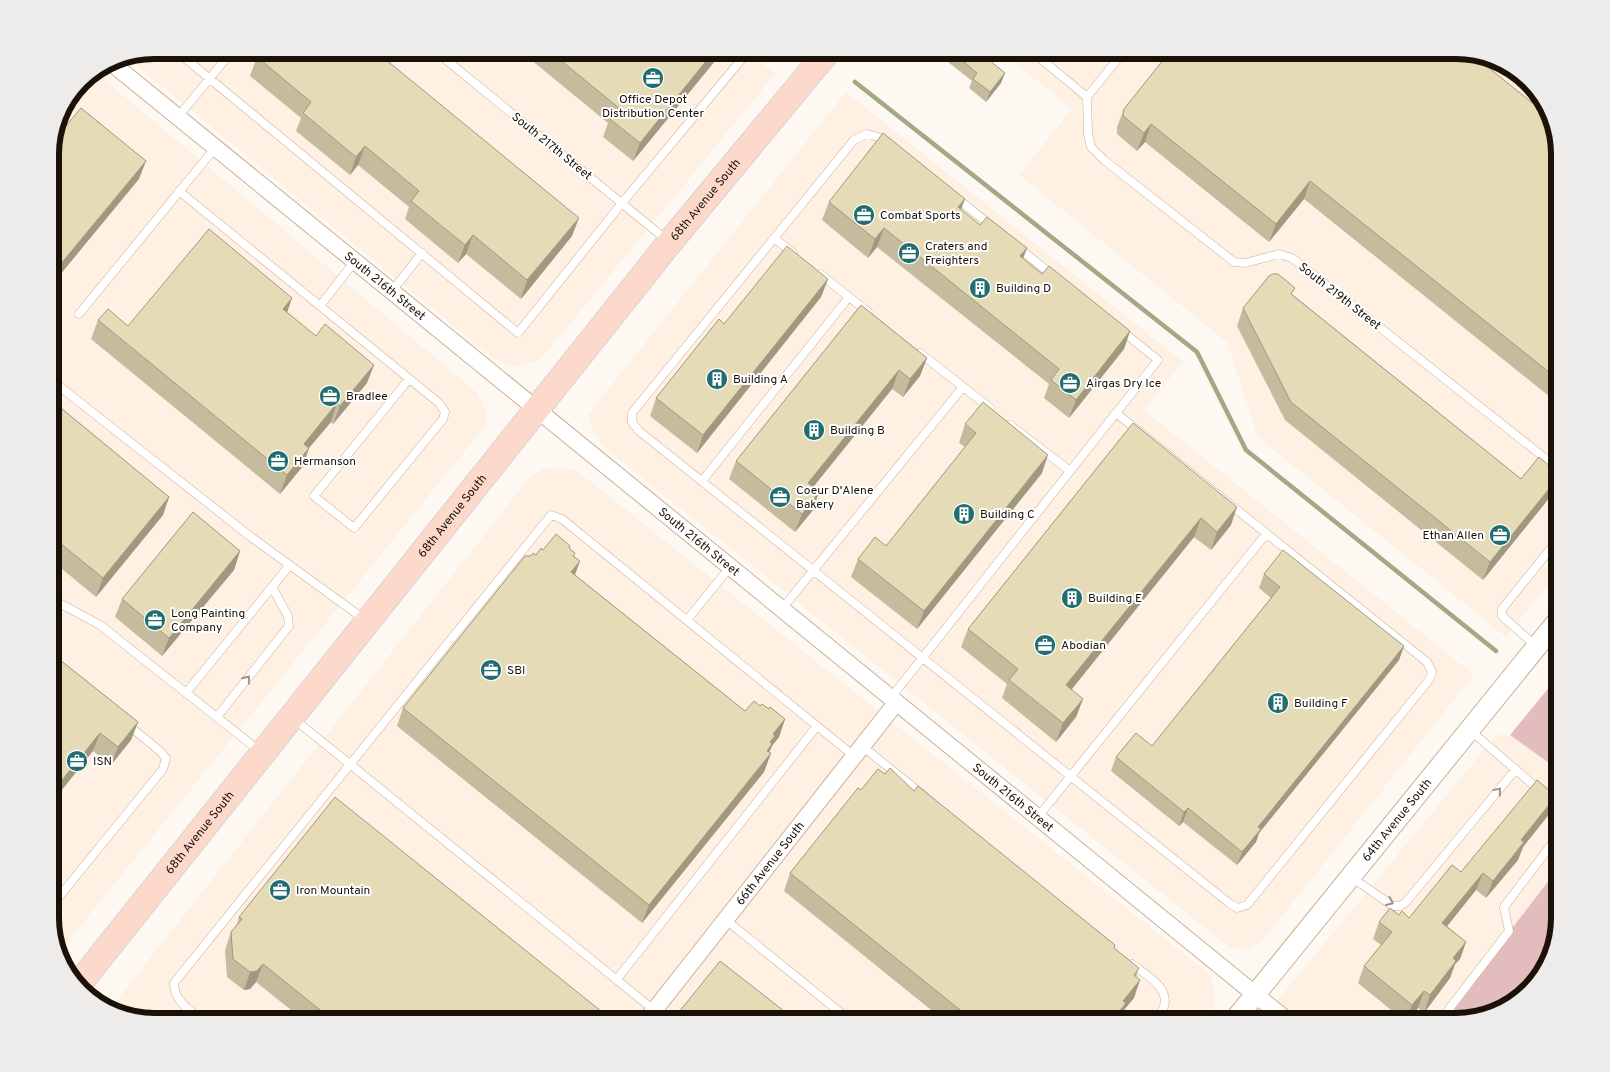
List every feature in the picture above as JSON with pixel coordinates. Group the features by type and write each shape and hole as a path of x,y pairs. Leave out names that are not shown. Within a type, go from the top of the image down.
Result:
{"main road":[{"name":"68th Avenue South","path":"82,980 670,242 822,59"}],"street":[{"name":"South 216th Street","path":"116,67 1278,1013"},
{"name":"64th Avenue South","path":"1240,1013 1551,629"},
{"name":"66th Avenue South","path":"652,1013 858,751 893,701"}],"lane":[{"path":"187,59 518,333 622,203 741,60"},
{"path":"178,117 226,59"},
{"name":"South 217th Street","path":"445,59 670,242"},
{"path":"1041,59 1087,97 1118,59"},
{"name":"South 219th Street","path":"1087,97 1088,134 1092,147 1104,160 1234,262 1245,263 1279,254 1292,258 1551,463"},
{"path":"893,701 922,658 1070,471 1158,360 882,138 868,134 854,140 632,413 632,422 639,431 702,481 813,571 922,658 1070,777 1237,908 1247,905 1429,680 1432,672 1427,662 1116,413"},
{"path":"79,314 215,148"},
{"path":"179,191 439,403 445,412 443,419 354,528 314,496 409,379"},
{"path":"774,238 797,256"},
{"path":"392,291 422,254"},
{"path":"320,306 355,261"},
{"path":"812,268 872,315"},
{"path":"702,481 849,298"},
{"path":"910,345 993,411"},
{"path":"59,386 289,566 367,621"},
{"path":"782,610 963,387"},
{"path":"1001,417 1070,471"},
{"path":"194,1013 174,993 174,983 551,515 562,519 817,726 858,751 931,802"},
{"path":"1037,818 1266,534"},
{"path":"1537,647 1502,616 1502,609 1551,548"},
{"path":"186,693 289,566"},
{"path":"687,620 730,567"},
{"path":"217,717 289,626 288,616 272,587"},
{"path":"59,603 100,625 262,753"},
{"path":"291,717 617,979 647,1013"},
{"path":"59,897 163,769 166,758 124,721"},
{"path":"617,979 817,726"},
{"path":"1470,730 1551,800"},
{"path":"1350,876 1393,906 1400,906 1406,902 1516,769"},
{"path":"1446,1013 1509,932 1504,907 1551,845"},
{"path":"726,920 841,1013"},
{"path":"1123,957 1161,988 1165,996 1163,1009 1160,1013"}],"shaded area":[{"path":"148,59 757,59 775,74 542,358 518,367 509,366 494,359 132,62"},
{"path":"1010,59 1456,59 1481,62 1492,66 1509,75 1528,91 1546,124 1551,148 1551,581 1506,637 1258,437 1227,342 1019,175 1072,109"},
{"path":"100,76 477,393 485,409 486,425 64,946 59,924 59,148 66,118 78,96"},
{"path":"846,92 1183,362 1144,410 1474,675 1262,941 1247,949 1229,947 604,447 593,432 588,416 594,407"},
{"path":"564,467 577,471 1210,975 1215,994 1214,1004 1207,1013 154,1013 129,1010 114,1004 530,477 545,468"},
{"path":"1551,685 1551,765 1510,735"},
{"path":"1496,735 1510,735 1551,765 1551,878 1447,1013 1267,1013"},
{"path":"1551,878 1551,924 1549,936 1541,960 1528,981 1514,994 1492,1006 1481,1010 1447,1013"}],"building":[{"path":"259,59 385,59 579,218 527,280 473,235 465,245 411,201 419,191 365,146 356,157 303,113 311,102"},
{"path":"559,59 708,59 640,143 610,119 619,108"},
{"path":"960,59 988,59 1005,73 990,92 973,79 977,73"},
{"path":"1164,59 1456,59 1482,62 1539,108 1549,136 1551,148 1551,374 1310,181 1276,224 1151,124 1144,133 1123,116 1124,109"},
{"path":"81,108 146,161 59,266 59,148 62,131"},
{"name":"Building D","path":"883,133 965,199 958,207 980,225 987,217 1027,248 1020,256 1042,274 1049,266 1130,331 1076,400 1051,380 1059,369 884,228 875,239 829,202"},
{"path":"209,229 292,298 283,309 316,336 325,324 374,365 340,406 337,403 304,444 309,448 287,475 98,320 108,309 128,326"},
{"name":"Building A","path":"787,246 828,279 703,435 656,398 719,319 724,324"},
{"path":"1278,274 1295,288 1291,294 1521,479 1539,457 1551,467 1551,486 1490,562 1291,402 1243,308 1269,276"},
{"name":"Building B","path":"861,305 927,358 910,379 899,370 808,483 819,492 802,514 736,461"},
{"name":"Building C","path":"983,402 1048,455 924,611 858,559 875,537 886,546 976,433 965,424"},
{"path":"59,406 169,497 103,578 59,542"},
{"name":"Building E","path":"1133,423 1237,507 1217,532 1201,518 1066,685 1083,699 1063,723 1009,680 1018,669 968,629"},
{"path":"193,512 240,551 169,638 122,599"},
{"path":"556,534 570,546 569,548 575,553 573,556 580,561 571,572 745,711 754,701 760,706 762,704 769,709 770,707 785,719 773,734 775,736 770,742 772,744 767,751 771,753 649,905 403,708 525,556 531,556 533,553 536,555 541,548 543,550"},
{"name":"Building F","path":"1283,550 1404,646 1258,827 1261,829 1242,852 1188,808 1184,812 1116,757 1136,733 1152,746 1280,587 1264,574"},
{"path":"59,659 138,722 118,747 100,733 59,784"},
{"path":"890,768 914,791 918,786 1115,945 1114,948 1139,968 1134,975 1140,980 1123,1001 1126,1003 1118,1013 964,1013 790,873 858,788 861,790 878,769 885,774"},
{"path":"1537,780 1551,792 1551,802 1521,840 1524,842 1493,881 1483,873 1442,923 1466,942 1453,958 1456,961 1430,995 1424,991 1412,1005 1364,966 1392,932 1379,922 1390,908 1399,915 1402,911 1409,918 1452,865 1461,872"},
{"path":"335,797 603,1013 324,1013 263,964 257,971 250,972 233,959 231,932 242,919 239,917"},
{"path":"720,961 786,1013 678,1013"}],"waterway":[{"path":"855,82 1197,352 1246,450 1496,651"}],"place":[{"name":"Office Depot Distribution Center","path":"653,78"},
{"name":"Combat Sports","path":"864,215"},
{"name":"Craters and Freighters","path":"909,253"},
{"name":"Building D","path":"980,288"},
{"name":"Building A","path":"717,379"},
{"name":"Airgas Dry Ice","path":"1070,383"},
{"name":"Bradlee","path":"330,396"},
{"name":"Building B","path":"814,430"},
{"name":"Hermanson","path":"278,461"},
{"name":"Coeur D'Alene Bakery","path":"780,497"},
{"name":"Building C","path":"964,514"},
{"name":"Ethan Allen","path":"1500,535"},
{"name":"Building E","path":"1072,598"},
{"name":"Long Painting Company","path":"155,620"},
{"name":"Abodian","path":"1045,645"},
{"name":"SBI","path":"491,670"},
{"name":"Building F","path":"1278,703"},
{"name":"ISN","path":"77,761"},
{"name":"Iron Mountain","path":"280,890"}]}
